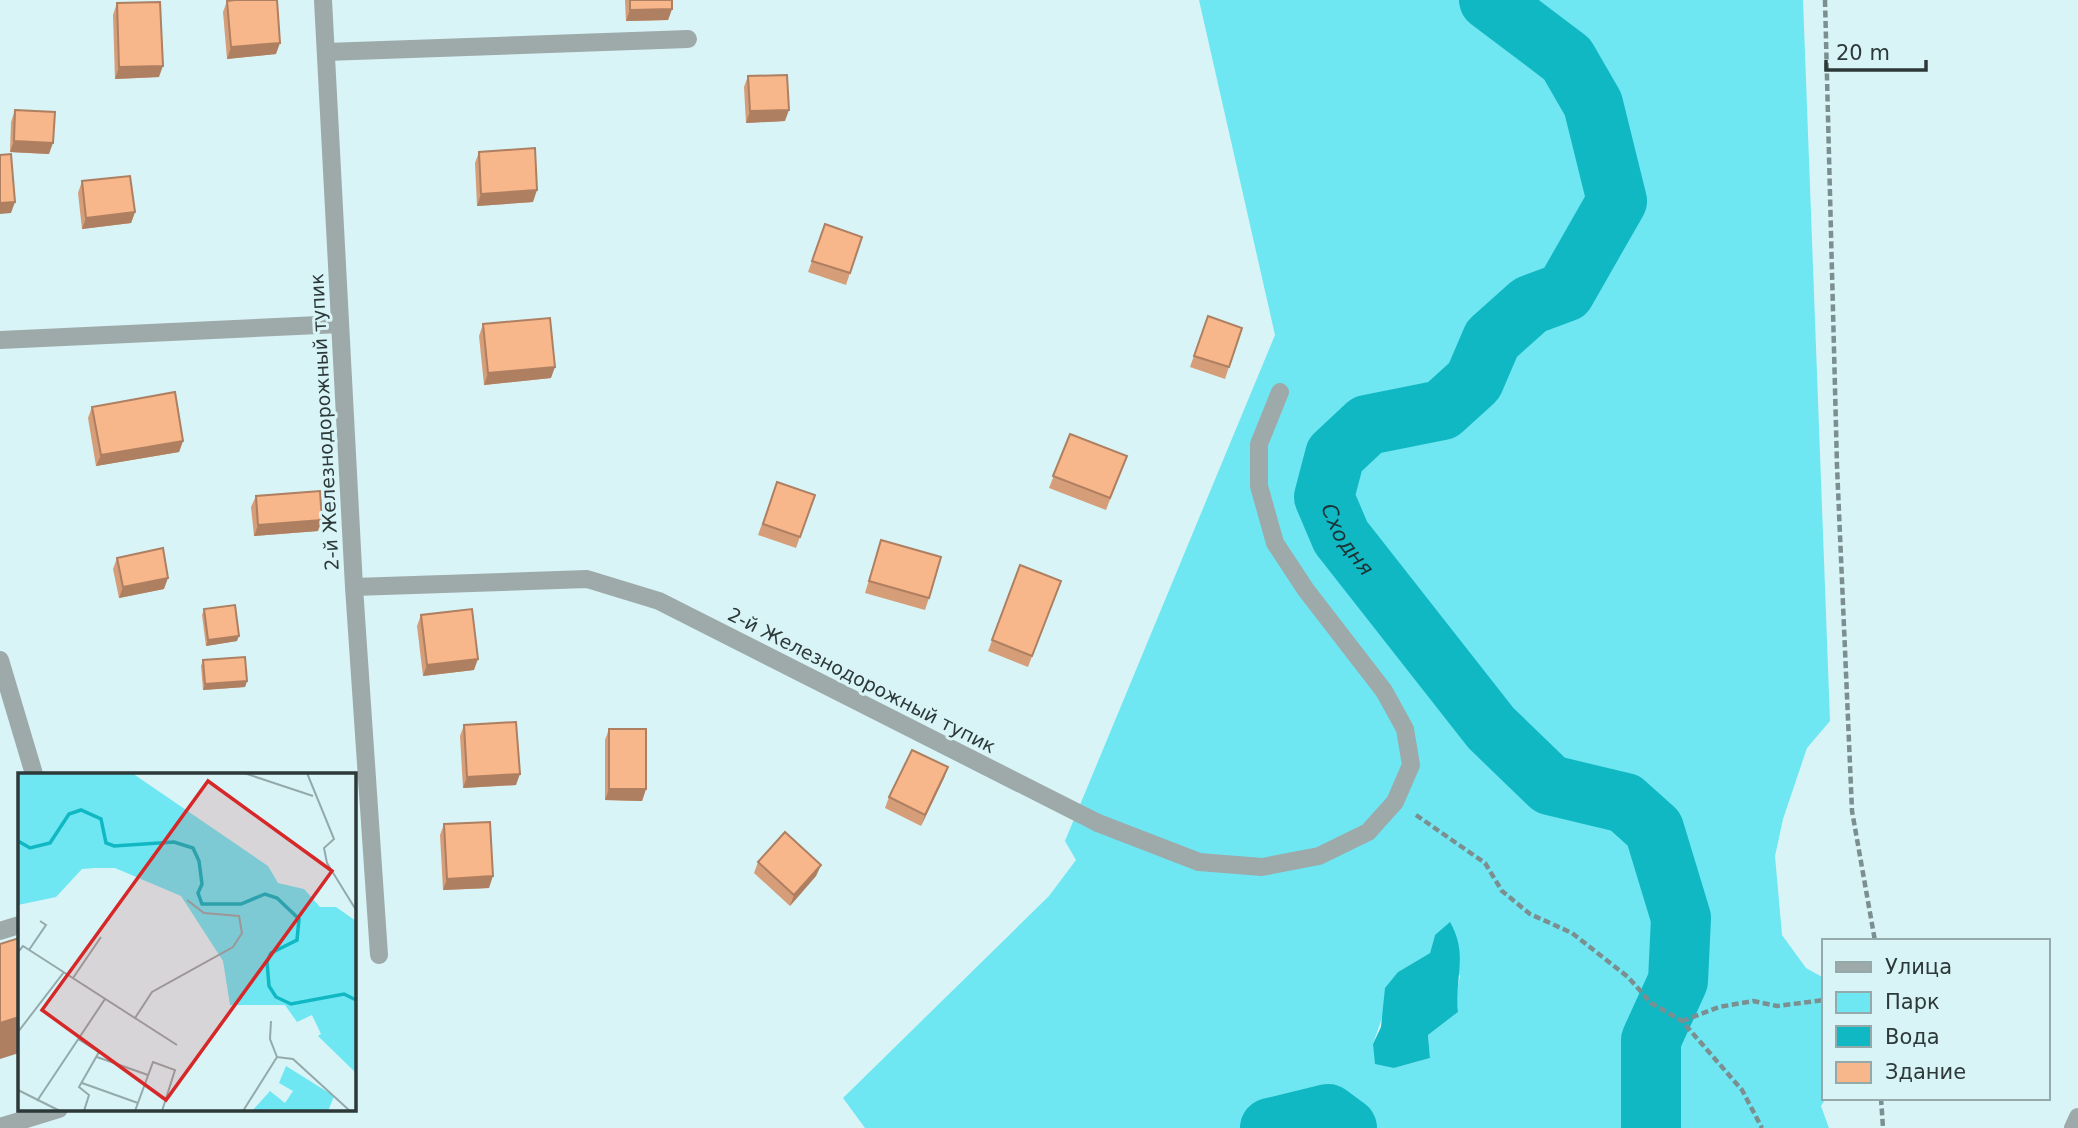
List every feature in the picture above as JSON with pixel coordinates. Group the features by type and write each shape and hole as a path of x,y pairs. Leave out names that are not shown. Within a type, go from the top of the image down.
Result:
{"street":[{"name":"2-й Железнодорожный тупик","path":"323,0 354,587 587,579 659,601 1098,823 1199,862 1262,867 1319,856 1368,832 1395,802 1411,765 1405,729 1384,691 1306,590 1275,543 1259,486 1259,443 1280,392"},
{"path":"326,52 688,39"},
{"path":"0,340 340,324"},
{"path":"354,587 379,955"},
{"path":"0,660 33,773"},
{"path":"0,931 18,925"},
{"path":"0,1127 56,1110"},
{"path":"2073,1128 2078,1117"}],"path":[{"path":"1825,0 1837,466 1852,811 1875,939"},
{"path":"1395,802 1443,831 1485,863 1502,891 1530,914 1572,933 1628,978 1651,1003 1682,1021 1742,1090 1762,1128"},
{"path":"1682,1021 1719,1007 1753,1001 1777,1006 1822,1000"},
{"path":"1881,1100 1883,1128"}],"green space":[{"path":"1199,0 1803,0 1830,721 1807,748 1783,819 1775,856 1782,935 1806,968 1822,977 1822,1100 1825,1100 1821,1106 1829,1128 865,1128 843,1098 1049,896 1076,860 1065,841 1275,335","holes":["1435,935 1460,976 1456,995 1458,1012 1428,1035 1430,1058 1394,1068 1373,1044 1398,972 1430,953"]}],"water":[{"path":"1450,922 1456,934 1460,956 1458,1012 1428,1035 1430,1058 1394,1068 1375,1064 1373,1044 1381,1027 1385,988 1398,972 1430,953 1435,935"}],"building":[{"path":"277,0 280,43 231,47 227,1"},
{"path":"630,0 672,0 672,9 630,10"},
{"path":"160,2 163,66 119,67 117,3"},
{"path":"787,75 789,110 750,111 748,76"},
{"path":"15,110 55,112 53,143 14,141"},
{"path":"535,148 537,190 481,194 479,152"},
{"path":"11,154 15,202 0,203 0,155"},
{"path":"130,176 135,212 86,218 82,181"},
{"path":"825,224 862,237 850,273 812,261"},
{"path":"1208,316 1242,328 1229,367 1194,356"},
{"path":"550,318 555,367 488,373 483,324"},
{"path":"175,392 183,441 101,455 92,407"},
{"path":"1070,434 1127,456 1110,498 1053,476"},
{"path":"777,482 815,495 800,537 763,524"},
{"path":"320,491 322,520 258,525 256,496"},
{"path":"881,540 941,557 929,598 869,581"},
{"path":"163,548 168,578 123,587 117,558"},
{"path":"1020,565 1061,581 1032,656 992,640"},
{"path":"235,605 239,636 208,640 204,609"},
{"path":"472,609 478,659 427,665 421,615"},
{"path":"245,657 247,681 205,684 203,660"},
{"path":"516,722 520,774 467,777 464,725"},
{"path":"609,729 646,729 646,789 609,789"},
{"path":"912,750 948,767 925,815 889,797"},
{"path":"490,822 493,876 447,879 444,824"},
{"path":"785,832 821,865 794,895 758,862"},
{"path":"18,938 18,1017 0,1023 0,944"}],"waterway":[{"name":"Сходня","path":"1489,0 1567,59 1593,104 1617,201 1565,292 1530,305 1492,339 1474,381 1442,410 1367,425 1335,455 1324,497 1341,537 1491,728 1550,785 1625,803 1654,829 1681,918 1678,981 1651,1040 1651,1128"},
{"name":"Сходня","path":"1270,1128 1328,1114 1347,1128"}]}
